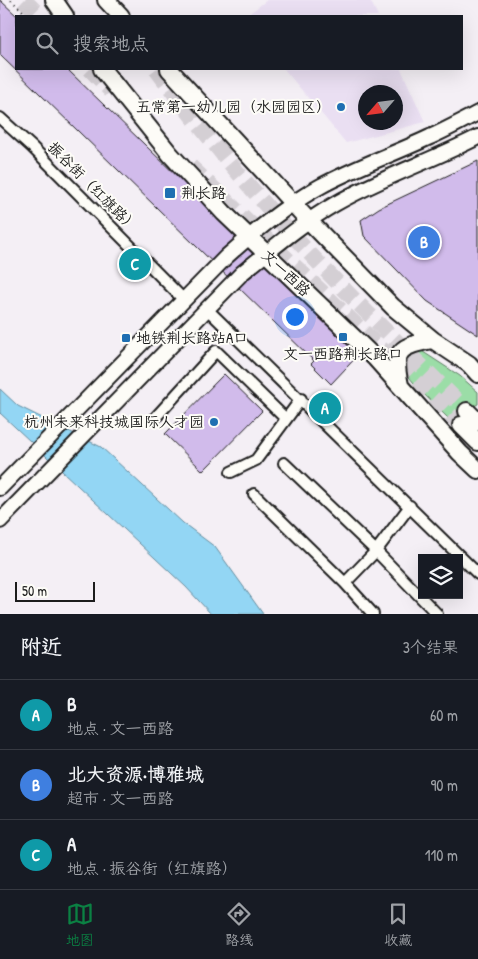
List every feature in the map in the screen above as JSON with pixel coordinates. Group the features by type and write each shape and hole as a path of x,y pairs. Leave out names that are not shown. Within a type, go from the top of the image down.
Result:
{"main road":[{"path":"54,0 64,15"},
{"path":"106,0 120,15"},
{"name":"文一西路","path":"103,70 170,154 248,237 375,358 478,470"},
{"path":"170,70 309,221 392,307 433,340 469,364 478,374"},
{"path":"0,488 248,237 294,203 345,174 430,137 478,113"},
{"path":"0,521 242,273 309,221 333,205 478,137"},
{"path":"401,386 397,371 399,354 412,344 433,340"},
{"path":"469,419 478,442"}],"street":[{"name":"振谷街（红旗路）","path":"0,118 32,147 184,300"},
{"path":"207,309 478,574"},
{"path":"156,418 216,351 286,419"},
{"path":"231,472 256,460 301,399"},
{"path":"284,463 376,551 437,614"},
{"path":"254,494 345,583 373,614"},
{"path":"345,583 376,551 410,506"}],"path":[{"path":"11,0 27,15"}],"shaded area":[{"path":"267,0 370,0 378,15 247,15"},
{"name":"五常第一幼儿园（水园园区）","path":"285,70 401,70 425,122 403,128 403,85 358,85 358,130 395,130 346,143"}],"green space":[{"path":"417,348 460,376 478,392 478,404 465,413 457,427 415,384 403,367 401,360"}],"water":[{"path":"0,389 18,406 101,447 183,523 215,547 263,614 211,614 186,587 0,413"}],"building":[{"name":"荆长路","path":"0,0 16,15 15,70 0,55"},
{"name":"荆长路","path":"15,70 68,70 339,334 362,351 331,384 311,364 314,361"},
{"path":"478,161 478,335 427,301 364,236 361,220 379,208"},
{"path":"129,250 148,270 140,278 121,259"},
{"name":"杭州未来科技城国际人才园","path":"224,374 262,411 203,471 165,434"},
{"path":"319,395 338,414 331,422 311,402"}],"tunnel":[{"path":"24,0 39,15"},
{"path":"91,70 111,91"},
{"path":"157,70 220,151 288,230 354,299 467,411"},
{"path":"190,166 461,425"}],"place":[{"name":"五常第一幼儿园（水园园区）","path":"341,107"},
{"name":"荆长路","path":"170,193"},
{"name":"北大资源·博雅城","path":"424,242"},
{"name":"A","path":"135,264"},
{"name":"文一西路荆长路口","path":"343,337"},
{"name":"地铁荆长路站A口","path":"126,338"},
{"name":"B","path":"325,408"},
{"name":"杭州未来科技城国际人才园","path":"214,422"}]}
